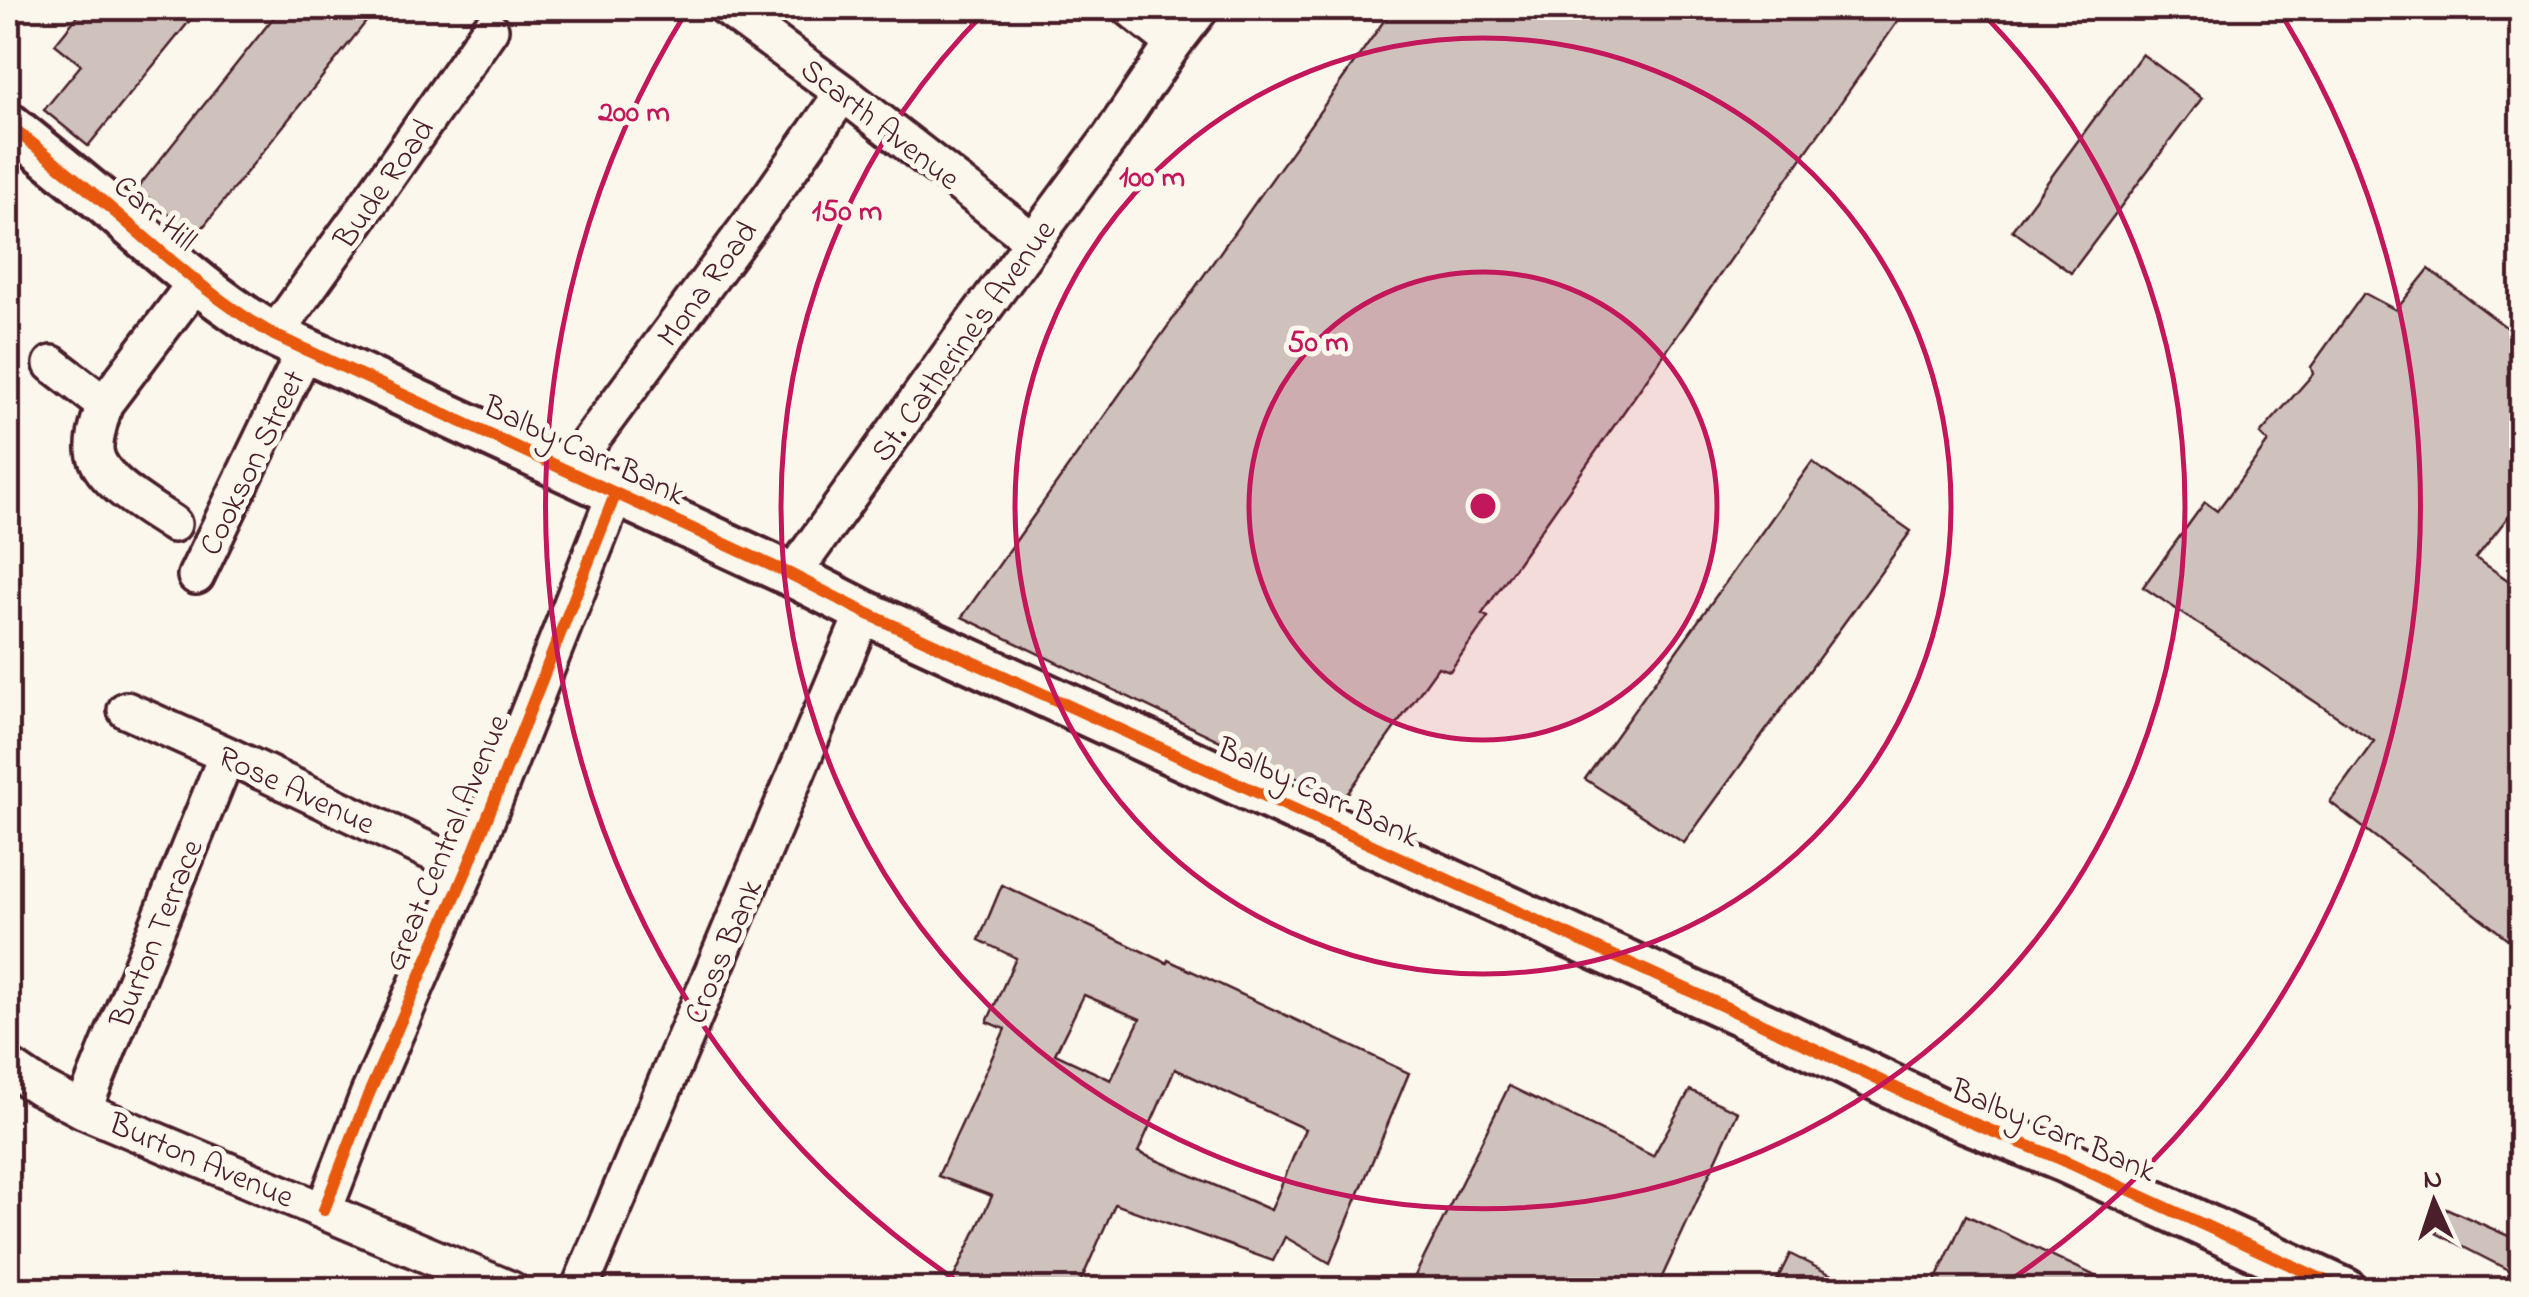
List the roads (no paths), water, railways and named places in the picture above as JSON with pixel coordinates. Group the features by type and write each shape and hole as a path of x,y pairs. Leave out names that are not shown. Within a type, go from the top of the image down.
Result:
{"street":[{"name":"Scarth Avenue","path":"727,8 843,92 1033,241"},
{"path":"1130,8 1174,43"},
{"name":"St. Catherine's Avenue","path":"792,575 1201,8"},
{"name":"Bude Road","path":"290,342 360,217 490,29"},
{"name":"Mona Road","path":"567,472 843,92"},
{"name":"Carr Hill","path":"8,124 238,315 290,342"},
{"path":"173,524 113,481 100,464 94,447 104,404 196,282"},
{"name":"Balby Carr Bank","path":"290,342 1943,1111 2062,1160 2345,1290"},
{"name":"Cookson Street","path":"196,576 290,342"},
{"path":"52,364 104,404"},
{"name":"Great Central Avenue","path":"324,1210 368,1096 467,868 616,495"},
{"name":"Cross Bank","path":"580,1290 864,612"},
{"name":"Rose Avenue","path":"126,710 467,868"},
{"name":"Burton Terrace","path":"83,1110 227,755"},
{"name":"Burton Avenue","path":"8,1066 83,1110 511,1290"}]}
